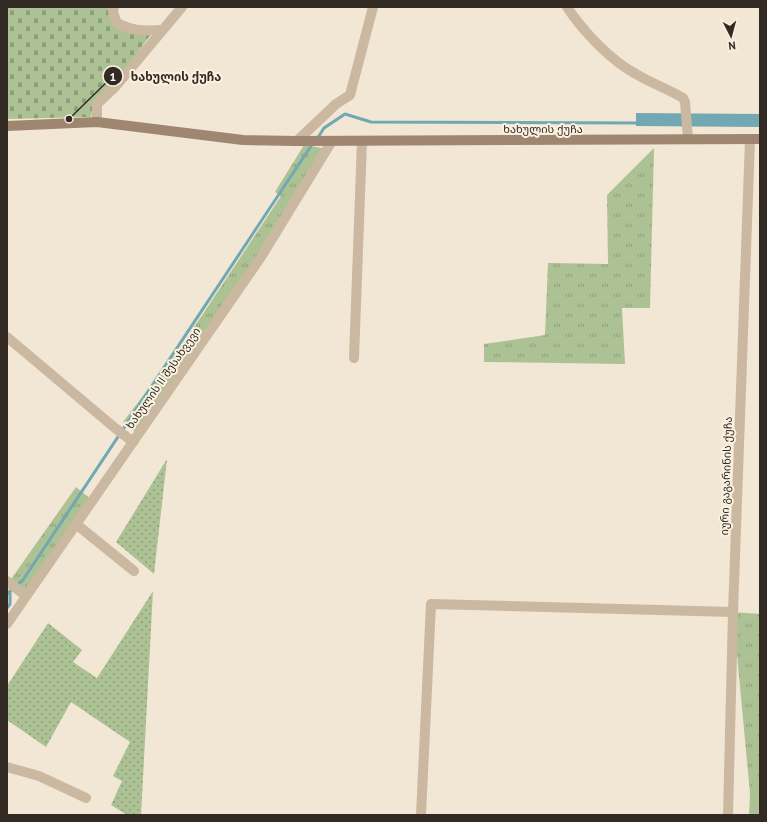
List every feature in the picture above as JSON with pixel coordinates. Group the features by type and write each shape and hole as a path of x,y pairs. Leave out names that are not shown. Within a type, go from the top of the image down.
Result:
{"street":[{"path":"114,7 113,12 117,23 129,29 142,31 161,30"},
{"path":"97,122 97,104 115,87 161,30 182,7"},
{"path":"7,126 97,122 243,140 301,141 336,104 350,95 373,7"},
{"path":"567,7 590,35 613,57 634,73 683,98 686,107 688,139"},
{"name":"ხახულის ქუჩა","path":"301,141 660,141 688,139 755,139"},
{"name":"იური გაგარინის ქუჩა","path":"728,815 733,612 755,139"},
{"name":"ხახულის II შესახვევი","path":"7,624 261,257 329,141"},
{"path":"354,358 362,141"},
{"path":"7,337 133,442"},
{"path":"76,524 134,571"},
{"path":"8,581 26,596"},
{"path":"421,815 431,604 733,612"},
{"path":"7,767 39,776 86,798"}],"green space":[{"path":"7,7 108,7 113,26 132,33 152,33 125,69 94,103 91,117 7,119"},
{"path":"304,145 322,148 260,258 135,432 123,422 185,341 281,196 275,192"},
{"path":"654,148 650,308 622,308 625,364 484,362 484,344 545,335 548,263 608,264 607,195"},
{"path":"167,459 154,574 116,542"},
{"path":"76,487 92,500 26,596 9,582"},
{"path":"153,591 141,815 127,815 111,805 122,781 113,776 130,742 71,702 46,747 7,720 7,686 48,623 82,650 73,662 97,678"},
{"path":"733,612 760,614 760,793 750,793"},
{"path":"750,793 760,793 760,815 749,815"}],"water":[{"path":"636,113 760,114 760,127 636,126"}],"waterway":[{"path":"317,139 324,128 345,114 371,122 640,123"},
{"path":"7,594 23,580 313,143"},
{"path":"7,608 10,604 10,591"}],"place":[{"name":"ხახულის ქუჩა","path":"69,119"}]}
